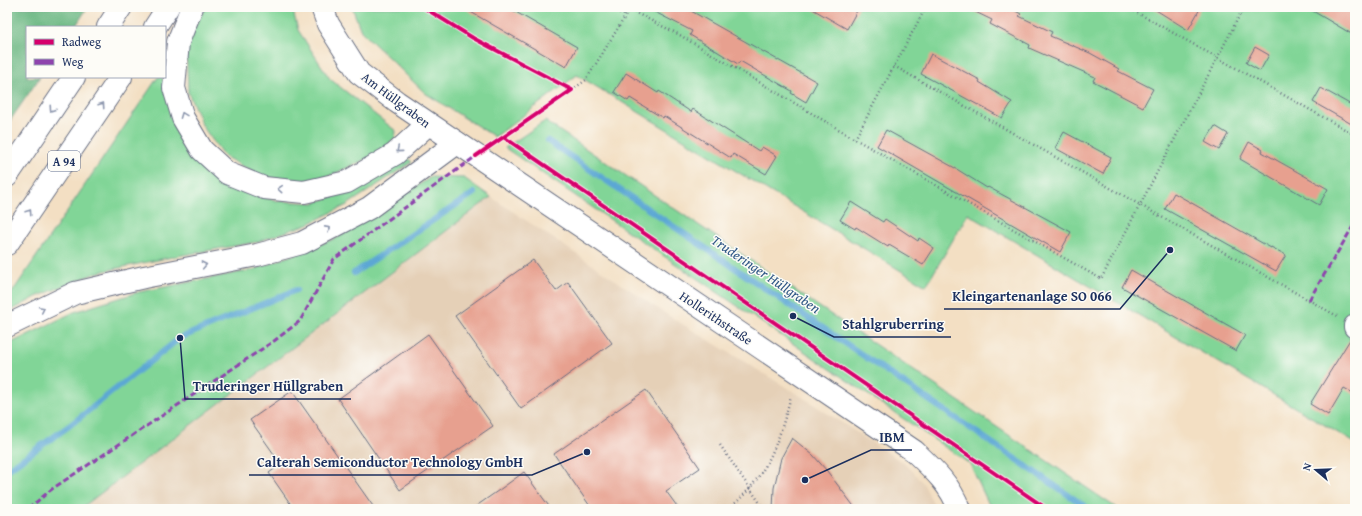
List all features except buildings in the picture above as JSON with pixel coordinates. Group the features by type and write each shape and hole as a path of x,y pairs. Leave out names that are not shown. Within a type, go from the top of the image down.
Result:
{"main road":[{"path":"156,26 168,7"},
{"path":"192,7 178,42 174,88 183,118 202,150 227,173 264,188 304,192 347,182 395,154 428,124"},
{"name":"Am Hüllgraben","path":"322,7 328,24 359,73 428,124 457,143"},
{"path":"7,176 73,78"},
{"name":"A 94","path":"7,244 120,78"},
{"path":"7,326 75,294 144,277 257,255 302,243 368,208 457,143"},
{"name":"Hollerithstraße","path":"457,143 914,451 936,472 956,499 959,509"}],"path":[{"path":"609,7 626,16"},
{"path":"855,139 926,7"},
{"path":"1127,7 1355,135"},
{"path":"572,90 586,80 630,8 678,34 855,139 1101,279 1244,7"},
{"path":"894,66 1355,327"},
{"path":"729,509 750,489 764,472 774,450 792,396"},
{"path":"720,445 764,509"}],"shaded area":[{"path":"491,197 669,316 807,400 908,466 923,483 936,509 80,509"}],"green space":[{"path":"7,7 88,7 76,26 26,26 26,78 39,78 7,125"},
{"path":"205,7 292,7 298,30 330,79 396,131 395,139 373,156 327,177 293,183 256,174 224,156 203,127 188,92 186,43"},
{"path":"352,7 1355,7 1355,443 968,214 926,286 577,75 495,137 425,93 361,31"},
{"path":"157,78 162,78 180,132 204,168 238,191 279,201 314,203 362,185 406,157 412,162 347,205 308,224 257,242 99,272 36,297 7,313 7,300"},
{"path":"545,121 1118,509 991,509 970,464 505,148"},
{"path":"431,177 464,178 491,197 80,509 7,509 7,345 74,312 139,292 253,270 337,238"}],"waterway":[{"name":"Truderinger Hüllgraben","path":"548,141 1089,509"},
{"name":"Truderinger Hüllgraben","path":"354,273 474,193"},
{"name":"Truderinger Hüllgraben","path":"7,470 69,426 180,338 296,290"}],"marked path":[{"path":"28,509 52,489 274,341 300,321 334,259 479,154"},
{"path":"1309,300 1355,223"}],"cycle path":[{"path":"423,7 473,38 572,90 476,156"},
{"path":"505,138 1045,509"}],"place":[{"name":"Kleingartenanlage SO 066","path":"1170,250"},
{"name":"Stahlgruberring","path":"793,316"},
{"name":"Truderinger Hüllgraben","path":"180,338"},
{"name":"Calterah Semiconductor Technology GmbH","path":"587,452"},
{"name":"IBM","path":"805,480"}]}
